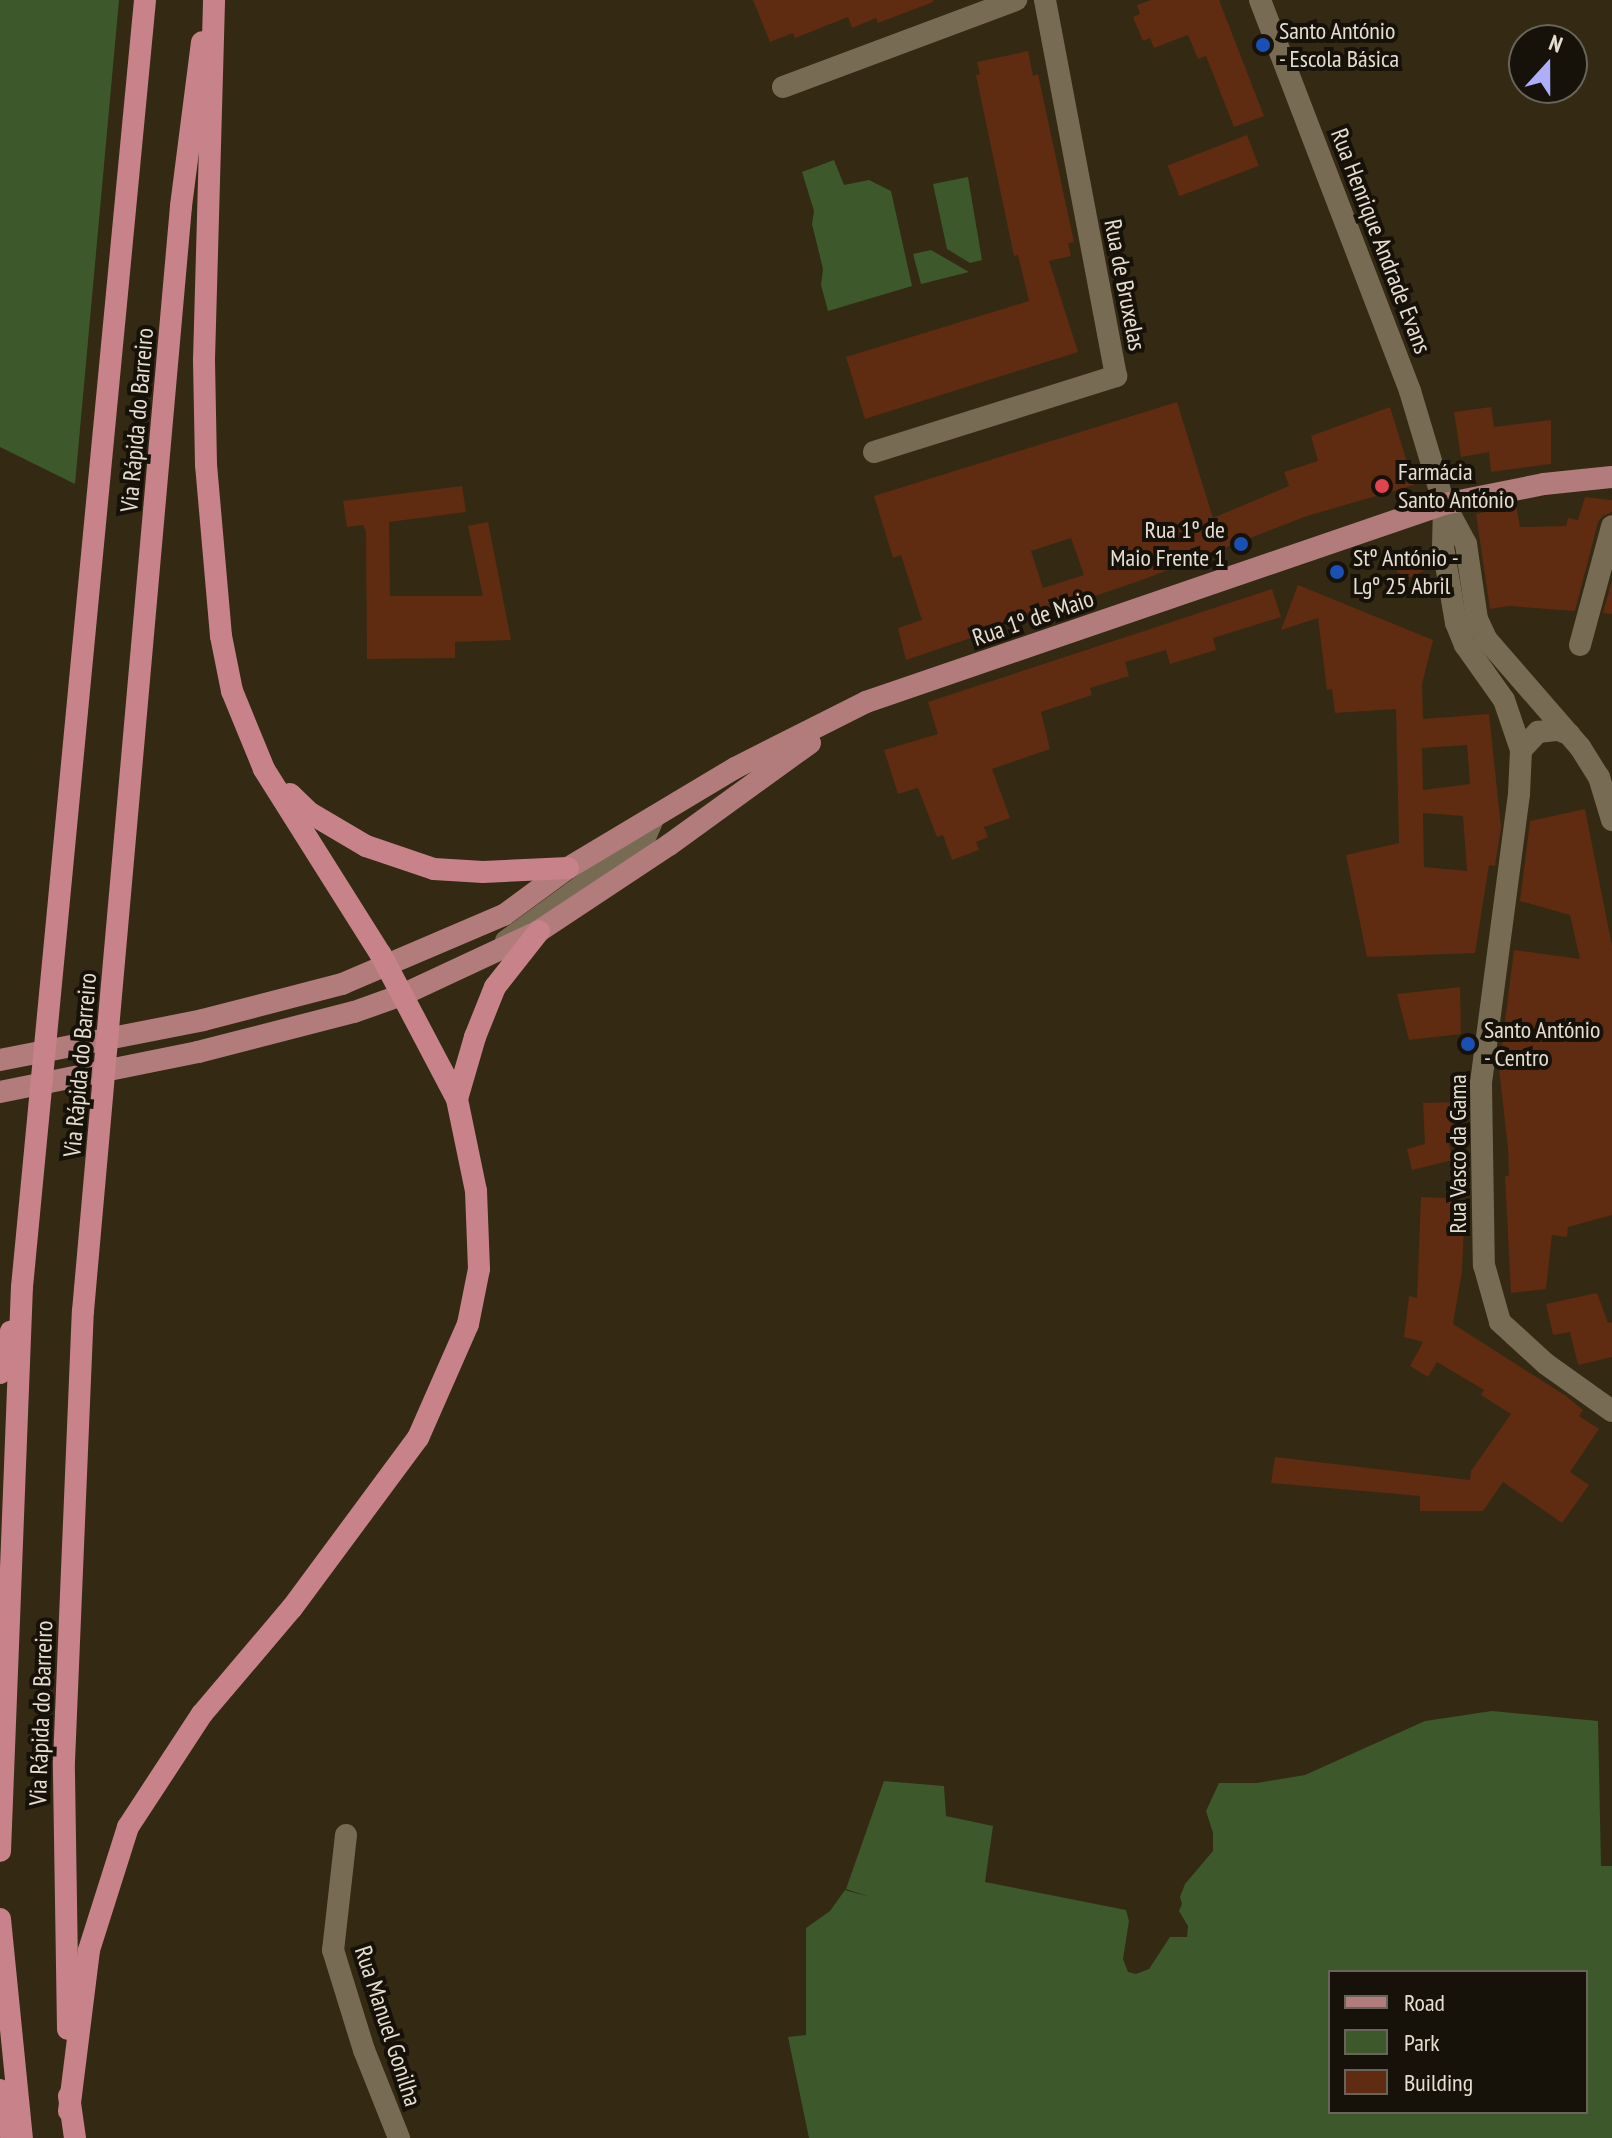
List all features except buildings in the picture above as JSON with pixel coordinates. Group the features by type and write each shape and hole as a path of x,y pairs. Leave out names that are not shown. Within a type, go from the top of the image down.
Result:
{"highway":[{"name":"Via Rápida do Barreiro","path":"0,1851 22,1287 145,0"},
{"name":"Via Rápida do Barreiro","path":"75,2138 69,2111 64,1761 83,1311 181,206 208,0"},
{"path":"69,2111 89,1950 128,1827 202,1714 292,1608 418,1438 468,1324 479,1269 476,1191 457,1099 387,967 264,769 232,691 221,636 206,465 204,360 214,0"},
{"path":"264,769 310,813 366,846 434,869 483,872 568,868"},
{"path":"457,1099 475,1037 495,987 539,931"},
{"path":"0,1373 22,1287"},
{"path":"0,1919 22,2138"},
{"path":"0,2090 11,2138"}],"main road":[{"name":"Rua 1º de Maio","path":"866,702 1444,504 1544,484 1612,477"},
{"path":"0,1060 203,1020 296,998 387,967 504,915 568,868 735,768 866,702"},
{"path":"0,1092 198,1052 354,1012 402,995 539,931 669,845 866,702"}],"street":[{"path":"783,87 1016,0"},
{"name":"Rua de Bruxelas","path":"874,452 1116,376 1045,0"},
{"name":"Rua Henrique Andrade Evans","path":"1260,0 1410,391 1444,504"},
{"path":"1444,504 1443,547 1456,623 1465,645 1504,700 1521,750 1538,732 1558,730 1569,734"},
{"path":"1444,504 1466,544 1477,619 1487,640 1569,734 1599,777 1611,814"},
{"path":"1580,645 1612,526"},
{"name":"Rua Vasco da Gama","path":"1521,750 1519,794 1481,1084 1484,1265 1500,1322 1546,1364 1612,1411"},
{"path":"489,954 644,840 654,817"},
{"name":"Rua Manuel Gonilha","path":"346,1835 333,1950 364,2050 399,2138"}],"green space":[{"path":"0,0 119,0 75,484 0,447"},
{"path":"834,160 844,185 869,180 891,191 912,286 828,311 821,285 823,269 812,224 814,211 802,172"},
{"path":"968,177 982,260 970,263 947,249 933,184"},
{"path":"931,250 969,272 921,284 913,254"},
{"path":"1492,1711 1598,1721 1601,1866 1612,1866 1612,2138 809,2138 788,2037 806,2035 806,1928 830,1911 845,1890 870,1897 846,1889 884,1781 944,1786 946,1816 993,1826 985,1882 1126,1910 1129,1921 1123,1959 1128,1972 1136,1974 1149,1969 1170,1937 1187,1937 1188,1926 1179,1911 1182,1904 1180,1897 1185,1884 1213,1851 1213,1833 1206,1811 1219,1783 1257,1783 1305,1775 1425,1721"}],"place":[{"name":"Santo António - Escola Básica","path":"1263,45"},
{"name":"Farmácia Santo António","path":"1382,486"},
{"name":"Rua 1º de Maio Frente 1","path":"1241,544"},
{"name":"Stº António - Lgº 25 Abril","path":"1337,572"},
{"name":"Santo António - Centro","path":"1468,1044"}]}
